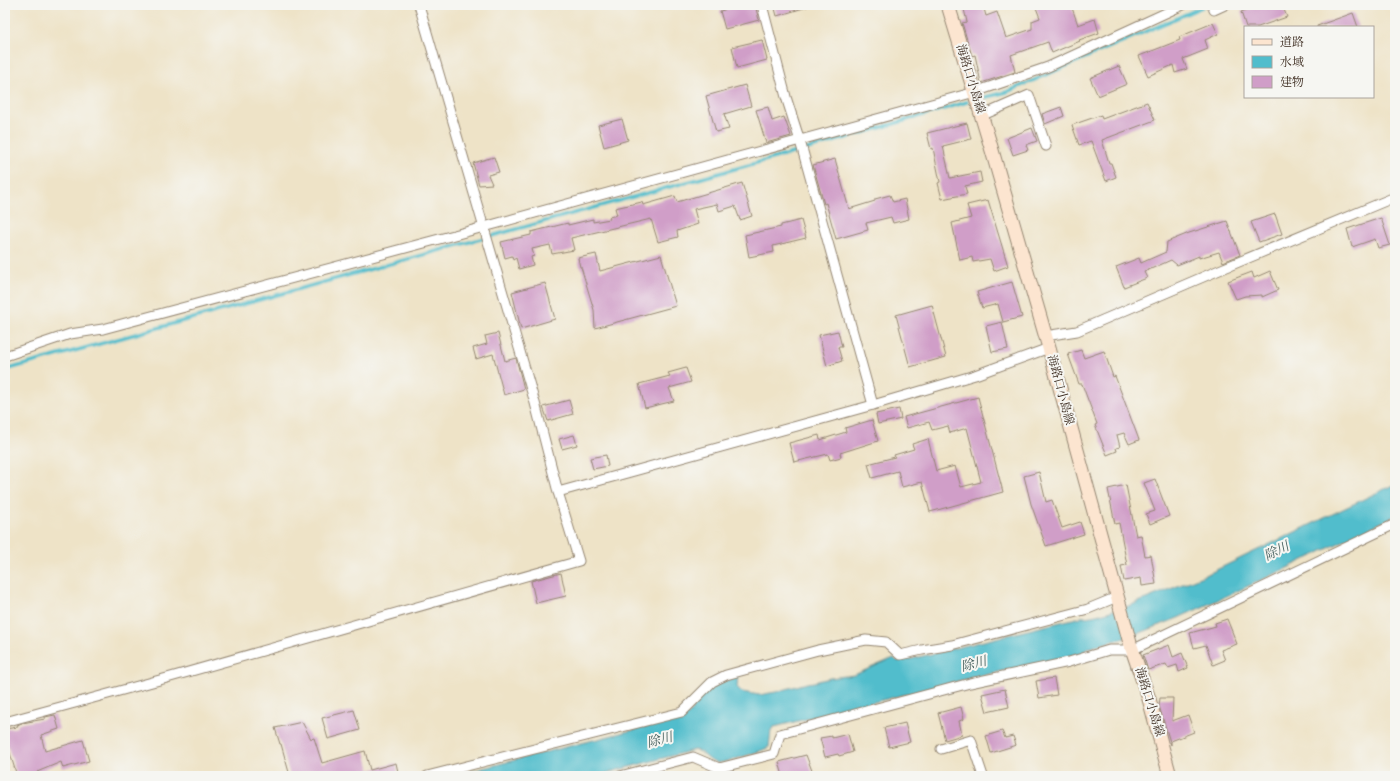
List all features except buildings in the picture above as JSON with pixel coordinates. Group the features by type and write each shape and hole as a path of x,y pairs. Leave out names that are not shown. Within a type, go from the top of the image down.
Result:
{"main road":[{"name":"海路口小島線","path":"948,5 991,147 1047,342 1117,597 1131,646 1149,699 1170,776"}],"street":[{"path":"5,722 167,678 579,561 558,492 535,403 419,5"},
{"path":"762,5 786,97 800,141 874,405"},
{"path":"5,356 70,334 103,329 484,227 975,92 1048,67 1183,5"},
{"path":"1212,5 1214,10 1225,5"},
{"path":"981,116 1029,95 1046,146"},
{"path":"558,492 874,405 975,375 1047,342 1077,331 1395,197"},
{"path":"620,776 640,774 693,757 719,768 774,754 780,734 970,683 1069,662 1109,650 1131,646 1395,524"},
{"path":"428,776 682,712 712,682 726,675 818,650 866,640 886,642 900,655 952,645 1081,611 1117,597"},
{"path":"940,749 971,740 983,776"}],"water":[{"name":"除川","path":"1395,484 1395,516 1279,572 1178,618 1135,635 1088,648 1080,655 1078,654 963,680 774,727 771,730 769,747 720,763 713,762 700,752 694,750 595,776 452,776 684,717 690,713 706,692 723,681 733,678 738,677 737,687 742,692 759,695 776,692 807,683 854,675 894,658 897,661 907,660 1129,606 1212,572"}],"waterway":[{"path":"986,97 1007,92 1202,7"},
{"path":"5,370 829,143 967,102"}]}
